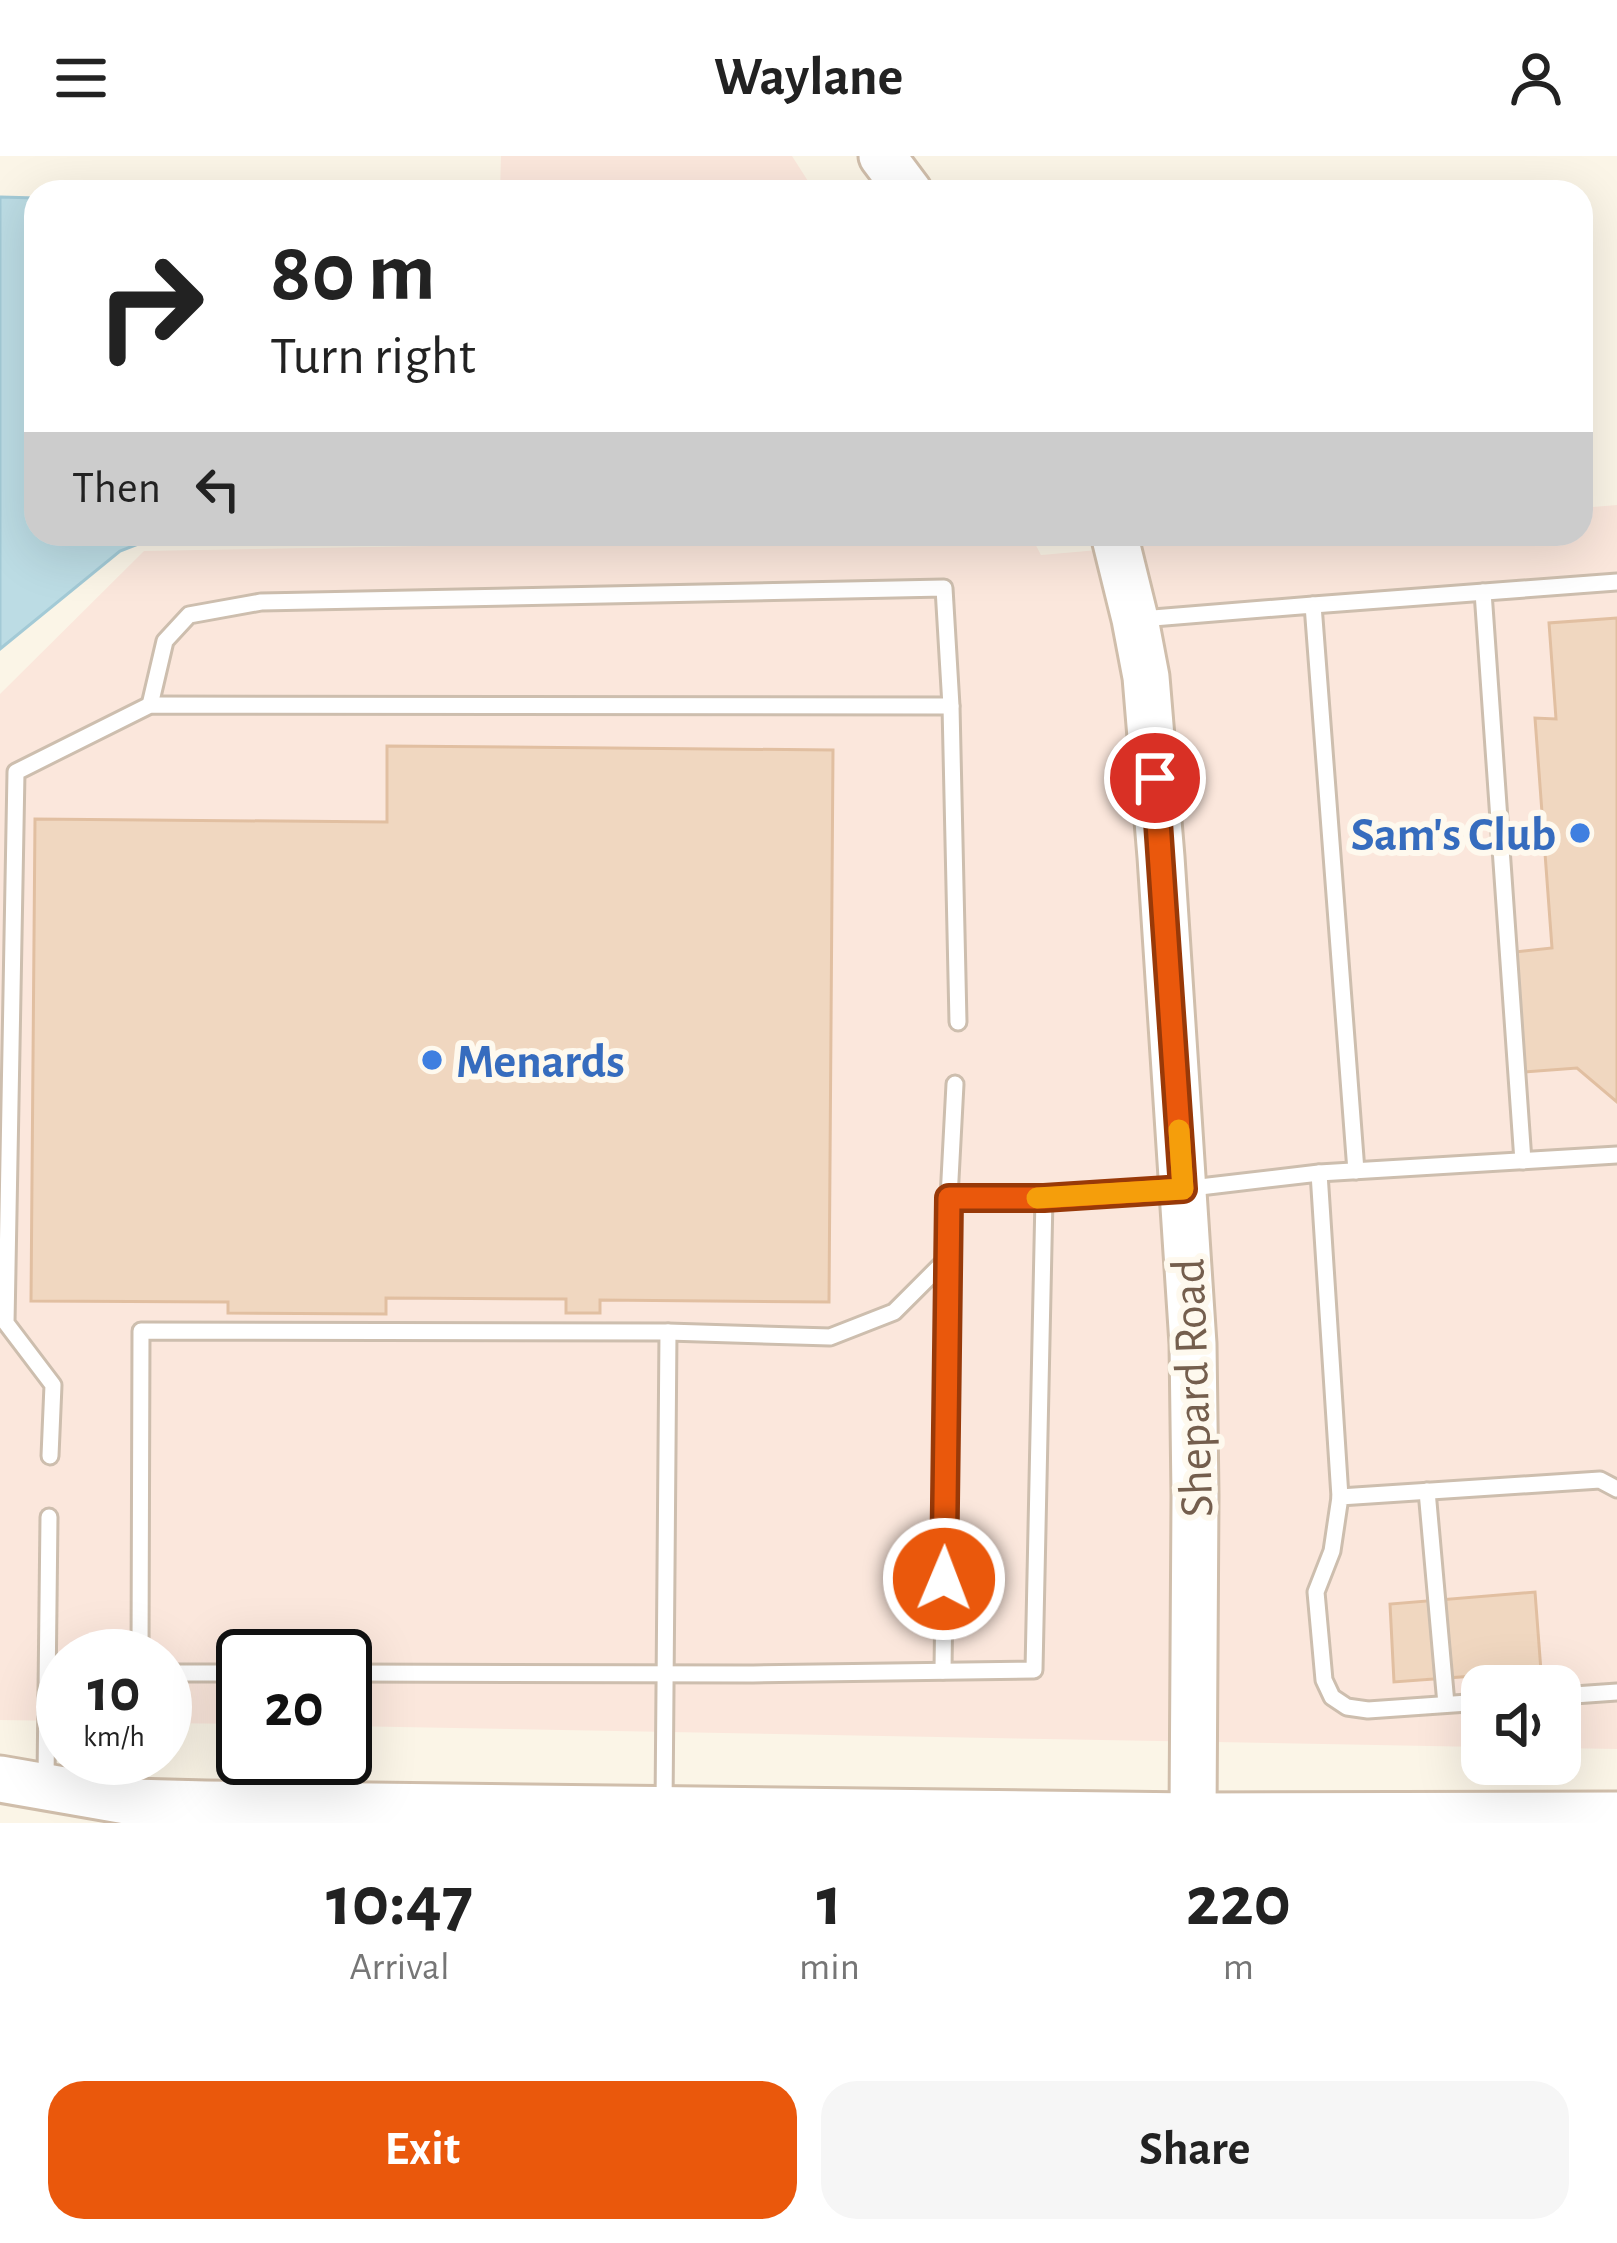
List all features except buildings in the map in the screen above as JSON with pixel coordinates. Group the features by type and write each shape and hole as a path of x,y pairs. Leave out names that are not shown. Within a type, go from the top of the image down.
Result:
{"street":[{"name":"Shepard Road","path":"1117,546 1146,677 1183,1189 1195,1409 1193,1821"},
{"path":"0,1779 132,1802 1193,1821 1617,1815"}],"lane":[{"path":"1136,619 1617,581"},
{"path":"150,705 165,641 189,615 261,602 944,588 958,1022"},
{"path":"1483,592 1523,1161"},
{"path":"1313,605 1356,1171"},
{"path":"50,1456 53,1385 6,1322 16,772 150,705 951,706"},
{"path":"943,1671 949,1198 955,1084"},
{"path":"949,1198 1044,1198 1183,1189 1319,1173 1617,1155"},
{"path":"1319,1173 1340,1497 1334,1539 1316,1592 1324,1680 1332,1697 1347,1707 1368,1710 1461,1703"},
{"path":"372,1673 1034,1670 1044,1198"},
{"path":"140,1629 141,1331 830,1337 894,1312 948,1258"},
{"path":"664,1810 668,1332"},
{"path":"1340,1497 1600,1480 1617,1489"},
{"path":"1427,1491 1446,1704"},
{"path":"49,1517 53,1629"},
{"path":"1581,1695 1617,1692"}],"shaded area":[{"path":"501,156 792,156 807,180 500,180"},
{"path":"1617,505 1617,1749 1581,1748 1581,1665 1461,1665 1461,1747 372,1726 372,1629 216,1629 216,1724 192,1723 192,1629 36,1629 36,1721 0,1720 0,694 144,551 1036,546 1041,555 1144,546 1593,546 1593,507"}],"water":[{"path":"0,197 24,198 24,546 133,546 120,551 0,649"}],"slow traffic":[{"path":"1037,1198 1183,1189 1179,1130"}],"place":[{"name":"Sam's Club","path":"1580,833"},
{"name":"Menards","path":"432,1060"}],"route":[{"path":"944,1579 949,1198 1044,1198 1183,1189 1155,778"}]}
